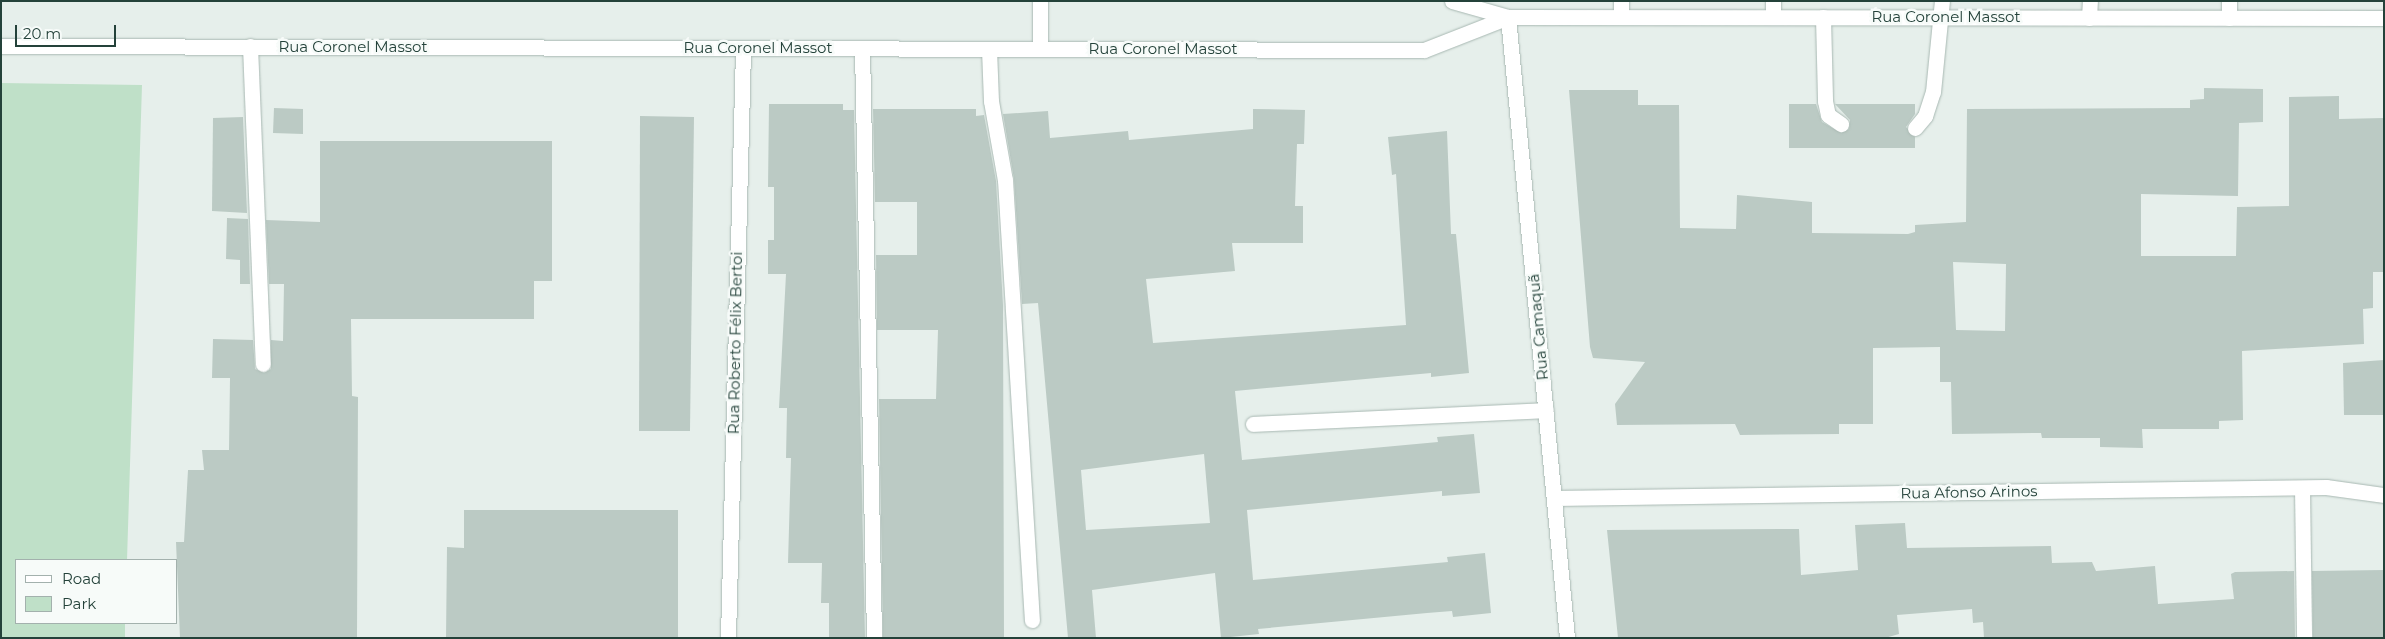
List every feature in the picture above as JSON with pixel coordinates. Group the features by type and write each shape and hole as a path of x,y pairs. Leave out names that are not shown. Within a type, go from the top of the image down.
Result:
{"street":[{"path":"1040,1 1040,49"},
{"name":"Rua Coronel Massot","path":"1452,1 1508,17 2384,18"},
{"path":"1621,1 1621,17"},
{"path":"1773,1 1773,17"},
{"path":"1915,128 1924,116 1933,92 1942,1"},
{"path":"2089,18 2090,1"},
{"path":"2229,1 2229,18"},
{"name":"Rua Coronel Massot","path":"1,46 1424,50 1508,17"},
{"name":"Rua Camaquã","path":"1508,17 1567,638"},
{"path":"1823,17 1825,101 1828,115 1841,124"},
{"path":"250,46 263,364"},
{"name":"Rua Roberto Félix Bertoi","path":"728,638 743,48"},
{"path":"862,48 874,638"},
{"path":"989,49 991,101 1005,180 1032,620"},
{"path":"1253,424 1546,410"},
{"path":"2302,488 2304,638"},
{"name":"Rua Afonso Arinos","path":"1554,498 2302,488 2384,495"}],"green space":[{"path":"1,83 142,85 127,559 15,559 15,624 125,624 125,638 1,638"}],"building":[{"path":"2204,88 2263,89 2263,122 2239,123 2238,196 2141,194 2141,256 2236,256 2237,207 2289,206 2289,97 2339,96 2339,119 2384,118 2384,272 2373,272 2373,308 2363,309 2364,344 2242,351 2243,420 2219,421 2219,429 2142,429 2143,448 2100,447 2100,438 2042,438 2041,433 1952,434 1951,382 1940,382 1940,347 1873,348 1873,424 1839,424 1839,434 1740,435 1735,424 1617,425 1615,404 1645,362 1593,358 1590,347 1569,90 1638,90 1638,105 1679,105 1680,228 1736,229 1737,195 1812,202 1812,233 1908,234 1915,232 1915,225 1966,222 1967,109 2190,108 2190,100 2204,99","holes":["1953,262 2006,264 2005,331 1956,330"]},
{"path":"769,104 843,104 843,110 854,110 865,638 829,638 829,603 821,603 822,563 788,563 791,458 786,458 787,408 779,408 786,274 768,274 768,240 774,240 774,187 768,187"},
{"path":"1789,104 1816,104 1822,122 1841,133 1849,129 1850,120 1835,104 1915,104 1915,114 1906,127 1915,137 1915,148 1789,148"},
{"path":"274,108 303,109 303,134 273,133"},
{"path":"873,109 976,109 976,116 984,115 996,181 1003,305 1004,638 883,638 879,399 936,399 938,330 877,330 876,255 917,255 917,202 875,202"},
{"path":"1253,109 1305,110 1304,144 1297,144 1295,206 1303,206 1303,243 1232,243 1235,271 1146,279 1153,343 1406,325 1396,174 1392,175 1388,137 1447,131 1451,234 1456,234 1469,373 1431,377 1431,373 1235,391 1242,460 1438,442 1437,437 1474,434 1480,493 1442,496 1442,491 1247,510 1253,580 1448,562 1447,557 1485,553 1491,613 1453,617 1452,611 1427,613 1258,629 1259,634 1221,638 1215,573 1092,590 1096,638 1068,638 1038,303 1022,304 1014,179 1003,114 1048,111 1050,138 1128,131 1129,140 1253,129","holes":["1204,454 1210,523 1086,530 1081,470"]},
{"path":"640,116 694,117 690,431 639,431"},
{"path":"243,117 247,213 212,211 213,118"},
{"path":"320,141 552,141 552,281 534,281 534,319 351,319 352,396 358,397 357,638 180,638 176,542 184,542 188,470 204,470 202,450 229,450 230,378 212,378 213,339 253,340 255,369 264,373 271,369 271,340 283,341 284,284 269,284 266,220 320,222"},
{"path":"227,218 248,219 250,284 240,284 240,260 226,259"},
{"path":"2384,360 2384,415 2344,415 2343,363"},
{"path":"464,510 678,510 678,638 446,638 447,547 464,548"},
{"path":"1905,523 1907,548 2051,546 2052,563 2092,562 2096,571 2155,566 2158,604 2234,599 2231,574 2235,572 2294,571 2295,638 1984,638 1983,622 1973,623 1972,609 1897,615 1899,634 1885,638 1618,638 1607,530 1799,529 1801,575 1858,570 1855,525"},
{"path":"2384,570 2384,638 2313,638 2312,571"}]}
